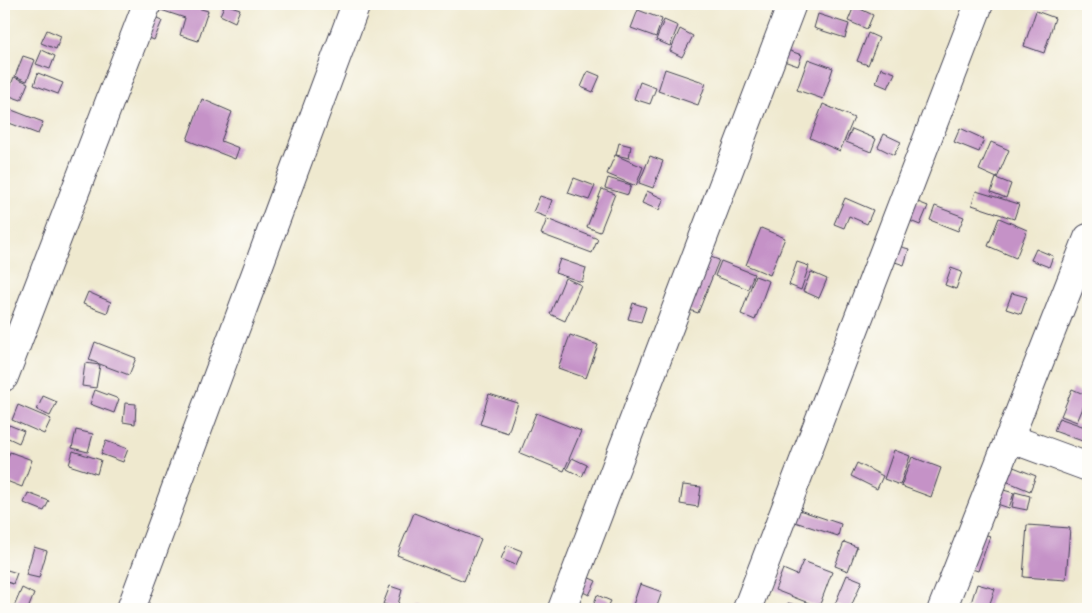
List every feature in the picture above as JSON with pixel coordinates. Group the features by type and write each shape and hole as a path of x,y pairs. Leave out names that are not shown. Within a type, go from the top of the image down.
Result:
{"street":[{"path":"4,377 147,4"},
{"path":"131,609 356,4"},
{"path":"562,609 792,4"},
{"path":"747,609 979,4"},
{"path":"942,609 1088,238"},
{"path":"1009,438 1088,468"}],"building":[{"path":"149,4 184,4 208,11 198,41 180,35 185,18 149,6"},
{"path":"225,4 240,9 235,22 220,15"},
{"path":"1032,4 1049,4 1047,9"},
{"path":"854,6 873,15 867,29 848,21"},
{"path":"638,10 662,19 656,37 631,28"},
{"path":"1036,11 1055,18 1044,53 1024,46"},
{"path":"818,14 849,24 845,38 814,28"},
{"path":"146,15 162,21 154,40 138,33"},
{"path":"664,20 678,26 670,46 656,40"},
{"path":"680,29 693,36 682,57 670,51"},
{"path":"47,30 61,36 56,49 41,43"},
{"path":"868,33 879,38 868,65 857,61"},
{"path":"784,49 802,55 798,66 781,60"},
{"path":"42,50 55,56 50,69 36,64"},
{"path":"23,56 35,60 27,81 15,76"},
{"path":"808,59 833,68 823,99 797,90"},
{"path":"881,68 895,73 888,88 876,83"},
{"path":"665,69 706,83 698,105 658,91"},
{"path":"588,71 600,76 593,92 581,87"},
{"path":"38,73 63,83 58,94 34,85"},
{"path":"14,77 28,83 21,100 7,95"},
{"path":"640,82 656,88 650,104 634,99"},
{"path":"202,99 232,112 221,141 239,148 235,159 187,140"},
{"path":"823,104 854,118 840,151 810,138"},
{"path":"4,107 43,122 38,134 4,121"},
{"path":"960,128 984,139 979,152 954,142"},
{"path":"852,129 876,139 871,152 846,142"},
{"path":"884,134 901,142 894,155 878,147"},
{"path":"991,142 1009,150 997,178 979,170"},
{"path":"619,143 631,146 629,158 616,155"},
{"path":"615,155 643,167 636,186 607,174"},
{"path":"650,156 663,161 653,188 639,183"},
{"path":"574,178 595,186 589,200 568,193"},
{"path":"608,178 631,185 628,195 605,188"},
{"path":"996,178 1011,184 1006,198 991,192"},
{"path":"602,189 615,194 600,232 587,227"},
{"path":"647,191 664,199 659,210 642,203"},
{"path":"976,191 1019,204 1014,219 972,205"},
{"path":"540,196 552,200 546,217 533,212"},
{"path":"845,198 873,210 867,224 849,216 844,228 834,224"},
{"path":"910,199 928,206 920,225 903,218"},
{"path":"935,206 964,217 958,231 930,220"},
{"path":"999,218 1027,230 1016,258 988,246"},
{"path":"547,219 598,239 592,253 541,234"},
{"path":"761,228 785,238 770,275 746,265"},
{"path":"891,244 909,249 904,265 886,259"},
{"path":"1036,249 1053,256 1049,267 1031,260"},
{"path":"705,255 719,260 698,313 684,308"},
{"path":"560,259 586,268 582,282 555,273"},
{"path":"721,261 754,274 748,289 715,276"},
{"path":"797,262 809,266 801,290 789,285"},
{"path":"951,268 962,272 956,289 945,285"},
{"path":"811,272 827,279 819,298 803,291"},
{"path":"755,276 769,281 755,320 741,314"},
{"path":"565,278 581,285 565,321 550,314"},
{"path":"88,292 111,302 107,313 83,304"},
{"path":"1012,293 1027,297 1021,314 1006,309"},
{"path":"633,303 646,307 641,322 628,319"},
{"path":"570,335 598,345 586,378 558,368"},
{"path":"95,342 136,358 129,375 89,360"},
{"path":"85,363 100,365 96,388 82,386"},
{"path":"1072,389 1088,396 1077,422 1061,416"},
{"path":"95,390 119,399 114,413 90,404"},
{"path":"489,394 518,403 508,433 480,424"},
{"path":"43,396 57,402 50,416 37,410"},
{"path":"125,403 136,404 135,424 123,422"},
{"path":"18,405 51,419 44,434 12,420"},
{"path":"536,413 581,431 564,471 520,453"},
{"path":"1059,418 1088,428 1088,443 1054,431"},
{"path":"9,425 24,431 19,443 4,436"},
{"path":"76,430 93,434 88,452 72,448"},
{"path":"106,441 128,449 123,462 101,454"},
{"path":"894,450 910,456 900,485 884,479"},
{"path":"73,451 101,460 97,474 69,465"},
{"path":"10,452 32,460 22,487 4,480 4,467"},
{"path":"912,457 941,468 931,497 901,486"},
{"path":"572,458 587,465 582,477 567,469"},
{"path":"857,463 883,476 877,489 851,476"},
{"path":"1006,464 1036,476 1030,491 1001,479"},
{"path":"683,485 701,487 698,507 680,504"},
{"path":"993,487 1014,493 1009,508 988,501"},
{"path":"1015,492 1030,496 1027,510 1012,507"},
{"path":"28,493 49,501 44,511 24,503"},
{"path":"799,510 841,524 838,536 795,522"},
{"path":"414,513 481,539 464,581 397,555"},
{"path":"1027,525 1070,528 1066,580 1023,577"},
{"path":"980,533 990,536 978,571 969,568"},
{"path":"844,542 857,547 848,571 835,566"},
{"path":"507,545 522,551 516,565 501,559"},
{"path":"34,547 47,551 39,578 26,575"},
{"path":"803,561 832,572 819,607 775,590 783,569 797,575"},
{"path":"4,569 17,573 13,584 4,581"},
{"path":"583,575 596,581 589,595 577,589"},
{"path":"847,575 862,581 850,609 835,604"},
{"path":"640,584 662,592 656,609 632,608"},
{"path":"977,584 995,589 988,609 969,609"},
{"path":"390,586 402,590 397,608 383,604"},
{"path":"22,588 34,594 28,609 13,609"},
{"path":"597,595 611,601 607,609 592,609"},
{"path":"788,603 803,607 803,609 786,609"},
{"path":"416,604 429,609 414,609"}]}
